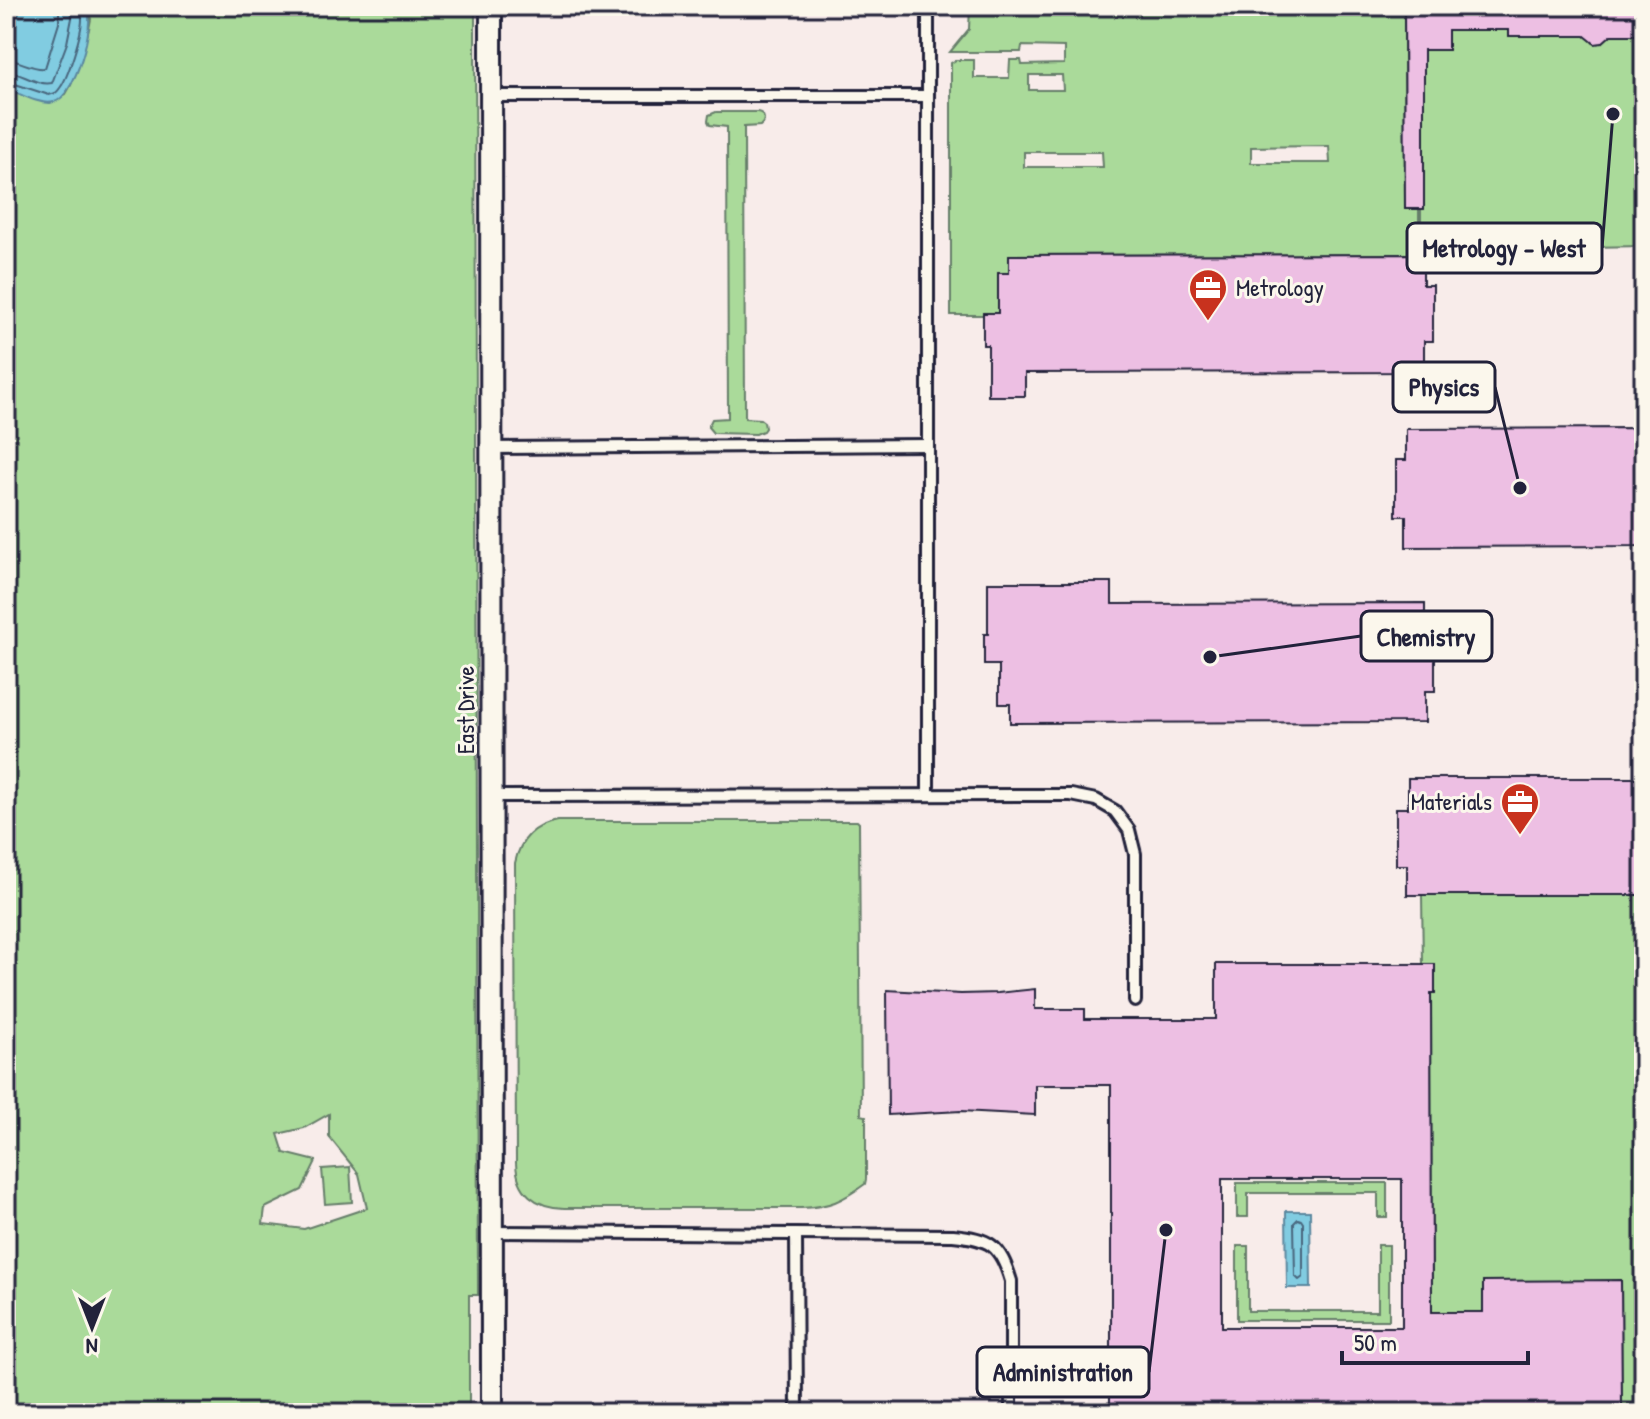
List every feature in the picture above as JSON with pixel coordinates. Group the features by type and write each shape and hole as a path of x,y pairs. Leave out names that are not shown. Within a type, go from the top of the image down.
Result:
{"street":[{"name":"East Drive","path":"491,6 492,1413"}],"lane":[{"path":"928,6 928,795"},
{"path":"491,96 928,96"},
{"path":"491,448 928,445"},
{"path":"492,796 1071,795 1096,800 1115,811 1129,830 1135,854 1135,1001"},
{"path":"492,1232 975,1237 994,1246 1005,1261 1011,1281 1011,1413"},
{"path":"796,1234 797,1413"}],"green space":[{"path":"87,6 475,6 478,1295 469,1295 469,1413 326,1413 325,1410 299,1413 6,1413 6,88 50,103 66,94 84,48 91,19","holes":["329,1114 329,1137 359,1174 367,1208 304,1229 263,1224 265,1208 302,1190 316,1161 284,1153 278,1134 304,1128"]},
{"path":"970,6 1404,6 1405,208 1419,209 1419,254 1009,255 1009,273 998,313 951,315 951,63 974,60 974,78 1009,78 1010,60 1021,60 1022,65 1064,64 1064,47 1022,46 1021,52 950,52 969,29","holes":["1029,75 1062,75 1063,90 1029,90","1329,146 1330,163 1251,163 1251,147","1024,152 1102,152 1103,167 1024,167"]},
{"path":"1509,18 1509,35 1589,35 1593,43 1602,43 1606,35 1644,35 1644,246 1481,249 1421,226 1421,209 1424,208 1424,50 1448,50 1448,30"},
{"path":"716,112 757,112 764,118 760,126 744,127 745,418 764,422 763,431 756,434 713,433 708,427 712,419 728,418 727,127 710,125 709,115"},
{"path":"558,821 859,823 861,1115 866,1116 865,1184 835,1202 801,1208 564,1208 544,1205 524,1190 516,1163 515,863 520,847 529,834"},
{"path":"1422,895 1644,895 1644,1413 1622,1413 1621,1281 1484,1281 1483,1312 1432,1312 1431,993 1435,993 1435,965 1423,964"},
{"path":"350,1167 352,1202 325,1204 322,1169"},
{"path":"1237,1183 1387,1183 1387,1217 1378,1217 1378,1193 1248,1193 1248,1217 1237,1217"},
{"path":"1378,1245 1389,1245 1389,1320 1237,1320 1237,1246 1248,1246 1248,1311 1378,1311"},
{"path":"1038,1405 1110,1405 1110,1413 1038,1413"},
{"path":"1251,1407 1408,1407 1408,1413 1251,1413"}],"water":[{"path":"6,6 87,6 89,28 82,59 69,87 54,102 36,101 6,88"},
{"path":"1286,1211 1310,1211 1311,1288 1287,1288"}],"building":[{"path":"1404,6 1644,6 1644,35 1611,35 1602,43 1595,44 1585,36 1509,36 1509,30 1448,30 1448,50 1424,50 1424,209 1405,209"},
{"name":"Metrology","path":"1423,254 1423,285 1433,285 1433,341 1424,341 1424,372 1025,373 1025,396 988,396 988,345 983,345 983,313 998,313 998,273 1009,273 1009,255"},
{"path":"1644,428 1644,546 1406,547 1406,516 1396,516 1396,460 1406,460 1406,429"},
{"path":"988,582 1112,582 1112,604 1425,603 1425,634 1435,634 1435,691 1425,691 1425,722 1010,723 1010,704 999,704 999,665 984,665 984,634 988,634"},
{"name":"Materials","path":"1408,778 1644,778 1644,895 1407,895 1407,865 1396,865 1396,808 1408,808"},
{"path":"1216,964 1435,964 1435,993 1431,993 1432,1312 1483,1312 1483,1281 1621,1280 1622,1413 1484,1413 1484,1407 1212,1407 1212,1413 1110,1413 1110,1384 1027,1384 1027,1354 1111,1354 1111,1085 1035,1085 1035,1115 961,1111 888,1115 887,990 961,994 1035,989 1035,1009 1085,1009 1085,1019 1216,1019","holes":["1222,1179 1402,1179 1402,1327 1222,1327"]}],"place":[{"name":"Metrology - West","path":"1613,114"},
{"name":"Metrology","path":"1208,322"},
{"name":"Physics","path":"1520,488"},
{"name":"Chemistry","path":"1210,657"},
{"name":"Materials","path":"1520,836"},
{"name":"Administration","path":"1166,1230"}]}
